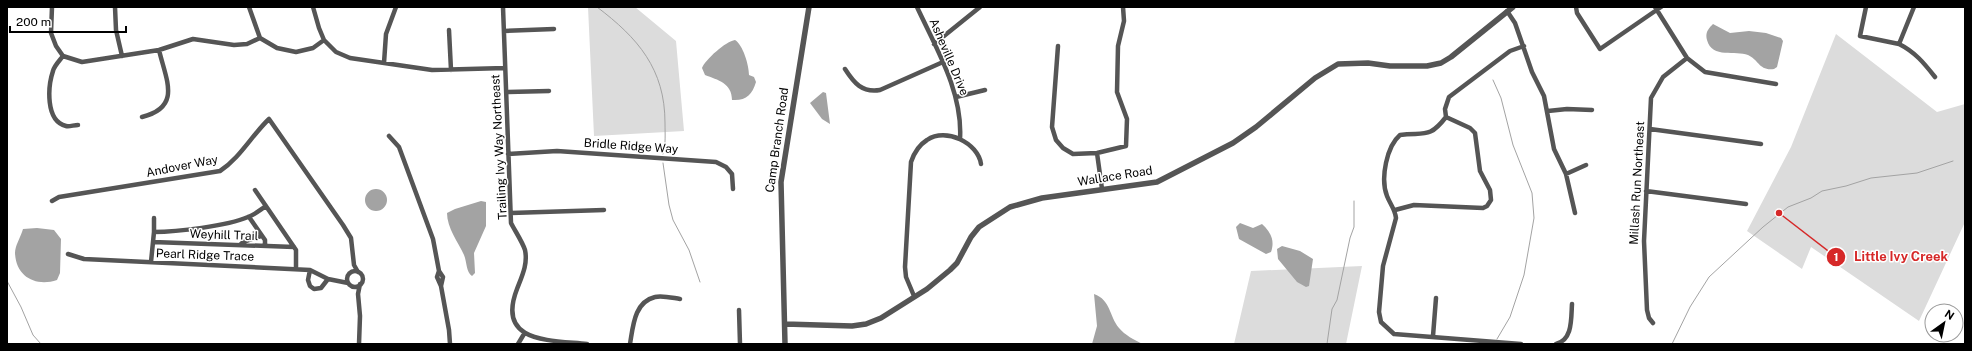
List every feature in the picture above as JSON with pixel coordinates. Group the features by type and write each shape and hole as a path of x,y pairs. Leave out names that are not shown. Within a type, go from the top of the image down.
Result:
{"street":[{"path":"52,7 51,33 63,56 82,62 158,50 193,39 234,45 247,44 260,38"},
{"path":"115,7 116,30 122,56"},
{"path":"249,7 260,38 277,48 296,52 314,48 324,40"},
{"path":"313,7 324,40 336,52 350,58 432,70 505,68"},
{"path":"384,63 386,34 396,7"},
{"name":"Trailing Ivy Way Northeast","path":"503,7 510,213 511,223 525,250 525,268 512,303 512,318 524,334"},
{"name":"Camp Branch Road","path":"785,344 781,182 809,7"},
{"name":"Asheville Drive","path":"917,7 943,62 956,97 961,128 960,139"},
{"path":"934,44 980,7"},
{"path":"1058,46 1052,126 1056,140 1063,148 1073,154 1097,153 1126,146 1127,119 1117,92 1118,46 1124,21 1124,7"},
{"name":"Wallace Road","path":"785,324 852,326 866,324 881,318 926,289 955,265 975,232 993,217 1010,207 1042,198 1157,182 1233,143 1256,127 1315,78 1338,64 1368,63 1409,67 1427,66 1441,63 1451,57 1513,7"},
{"path":"1576,7 1577,14 1600,49 1658,8 1688,58 1705,72 1776,84"},
{"path":"1866,7 1860,36 1899,44 1916,54 1935,76"},
{"path":"1899,44 1914,7"},
{"path":"1508,11 1515,23 1532,72 1544,96 1554,149 1566,174 1575,212"},
{"path":"504,31 554,29"},
{"path":"449,30 451,70"},
{"path":"1520,344 1394,334 1381,322 1379,312 1383,266 1395,227 1396,218 1395,210 1384,188 1388,150 1394,140 1400,135 1426,135 1437,129 1446,117 1445,109 1449,97 1510,51 1524,46"},
{"path":"142,117 154,114 167,102 169,93 158,50"},
{"path":"63,56 53,70 49,99 50,110 55,119 65,126 78,125"},
{"name":"Millash Run Northeast","path":"1653,323 1649,318 1647,310 1644,241 1652,98 1657,86 1671,69 1688,58"},
{"path":"845,69 861,89 872,91 880,90 943,62"},
{"path":"956,97 985,90"},
{"path":"506,92 549,91"},
{"path":"1548,111 1567,109 1592,110"},
{"path":"1395,210 1414,205 1483,208 1487,206 1491,200 1490,190 1480,171 1475,133 1470,128 1446,117"},
{"name":"Andover Way","path":"52,202 59,197 220,170 227,166 257,130 269,119 344,225 351,238 354,265 358,272"},
{"path":"1650,129 1761,144"},
{"path":"914,296 906,277 905,267 911,162 914,154 928,139 942,135 960,139 980,158 981,164"},
{"path":"389,136 399,147 433,239 439,271 443,277 441,286 450,344"},
{"name":"Bridle Ridge Way","path":"508,154 557,151 716,162 726,167 732,174 733,189"},
{"path":"1097,153 1102,189"},
{"path":"1566,174 1586,165"},
{"path":"255,190 296,250 296,269"},
{"path":"1646,191 1746,204"},
{"name":"Weyhill Trail","path":"154,232 166,232 228,222 249,217 266,206"},
{"path":"510,213 604,210"},
{"path":"249,217 264,240 265,246"},
{"path":"151,262 154,218"},
{"path":"240,245 243,242 261,236"},
{"name":"Weyhill Trail","path":"153,242 294,247"},
{"name":"Pearl Ridge Trace","path":"68,254 84,260 310,270 328,279 339,280 350,284"},
{"path":"354,265 349,274 350,284 358,294"},
{"path":"310,270 309,283 314,288 321,288 328,279"},
{"path":"358,272 363,279 360,284 358,294 360,316 359,344"},
{"name":"Pearl Ridge Trace","path":"339,280 349,274 358,272"},
{"path":"350,284 360,284"},
{"path":"630,344 637,311 645,301 656,296 680,299"},
{"path":"1433,336 1436,298"},
{"path":"1556,344 1566,337 1570,327 1572,304"},
{"path":"739,310 740,344"},
{"path":"518,344 524,334 543,339 586,344"}],"shaded area":[{"path":"588,7 635,7 676,41 684,131 594,136"},
{"path":"1713,24 1730,33 1749,31 1766,33 1781,38 1783,41 1777,67 1774,69 1765,68 1748,55 1725,53 1714,50 1710,46 1706,35 1708,29"},
{"path":"1836,34 1937,112 1965,104 1965,222 1927,303 1924,303 1924,310 1919,321 1811,247 1802,269 1747,231 1791,147"},
{"path":"735,40 741,46 745,56 749,75 754,77 756,82 753,90 748,96 737,100 732,100 730,90 727,86 705,75 702,68 707,60 716,51"},
{"path":"823,92 826,93 830,124 822,119 810,103"},
{"path":"376,189 384,192 387,200 384,208 376,211 368,208 365,200 368,192"},
{"path":"481,201 486,202 486,226 474,253 475,273 472,276 447,219 447,213"},
{"path":"1240,223 1253,228 1262,224 1268,230 1272,240 1273,244 1271,252 1266,254 1239,239 1236,227"},
{"path":"37,228 54,230 61,239 60,273 57,280 42,282 28,278 23,274 16,261 15,250 23,229"},
{"path":"1282,246 1300,251 1313,259 1309,286 1306,287 1297,282 1278,259 1277,249"},
{"path":"1362,266 1346,344 1234,344 1251,271"},
{"path":"1094,294 1104,300 1107,304 1121,331 1143,344 1092,344 1097,326"}],"waterway":[{"path":"597,7 637,43 654,71 660,86 664,104 665,146 663,154"},
{"path":"1493,80 1501,98 1513,145 1532,193 1534,218 1524,275 1510,317 1497,339"},
{"path":"1672,344 1690,307 1709,277 1763,227 1788,207 1811,198 1822,191 1846,186 1871,178 1917,173 1953,161"},
{"path":"663,163 669,205 673,220 689,250 700,282"},
{"path":"1327,344 1332,309 1337,300 1350,238 1354,227 1354,201"},
{"path":"7,281 21,307 33,335 41,344"}],"place":[{"name":"Little Ivy Creek","path":"1779,213"}]}
